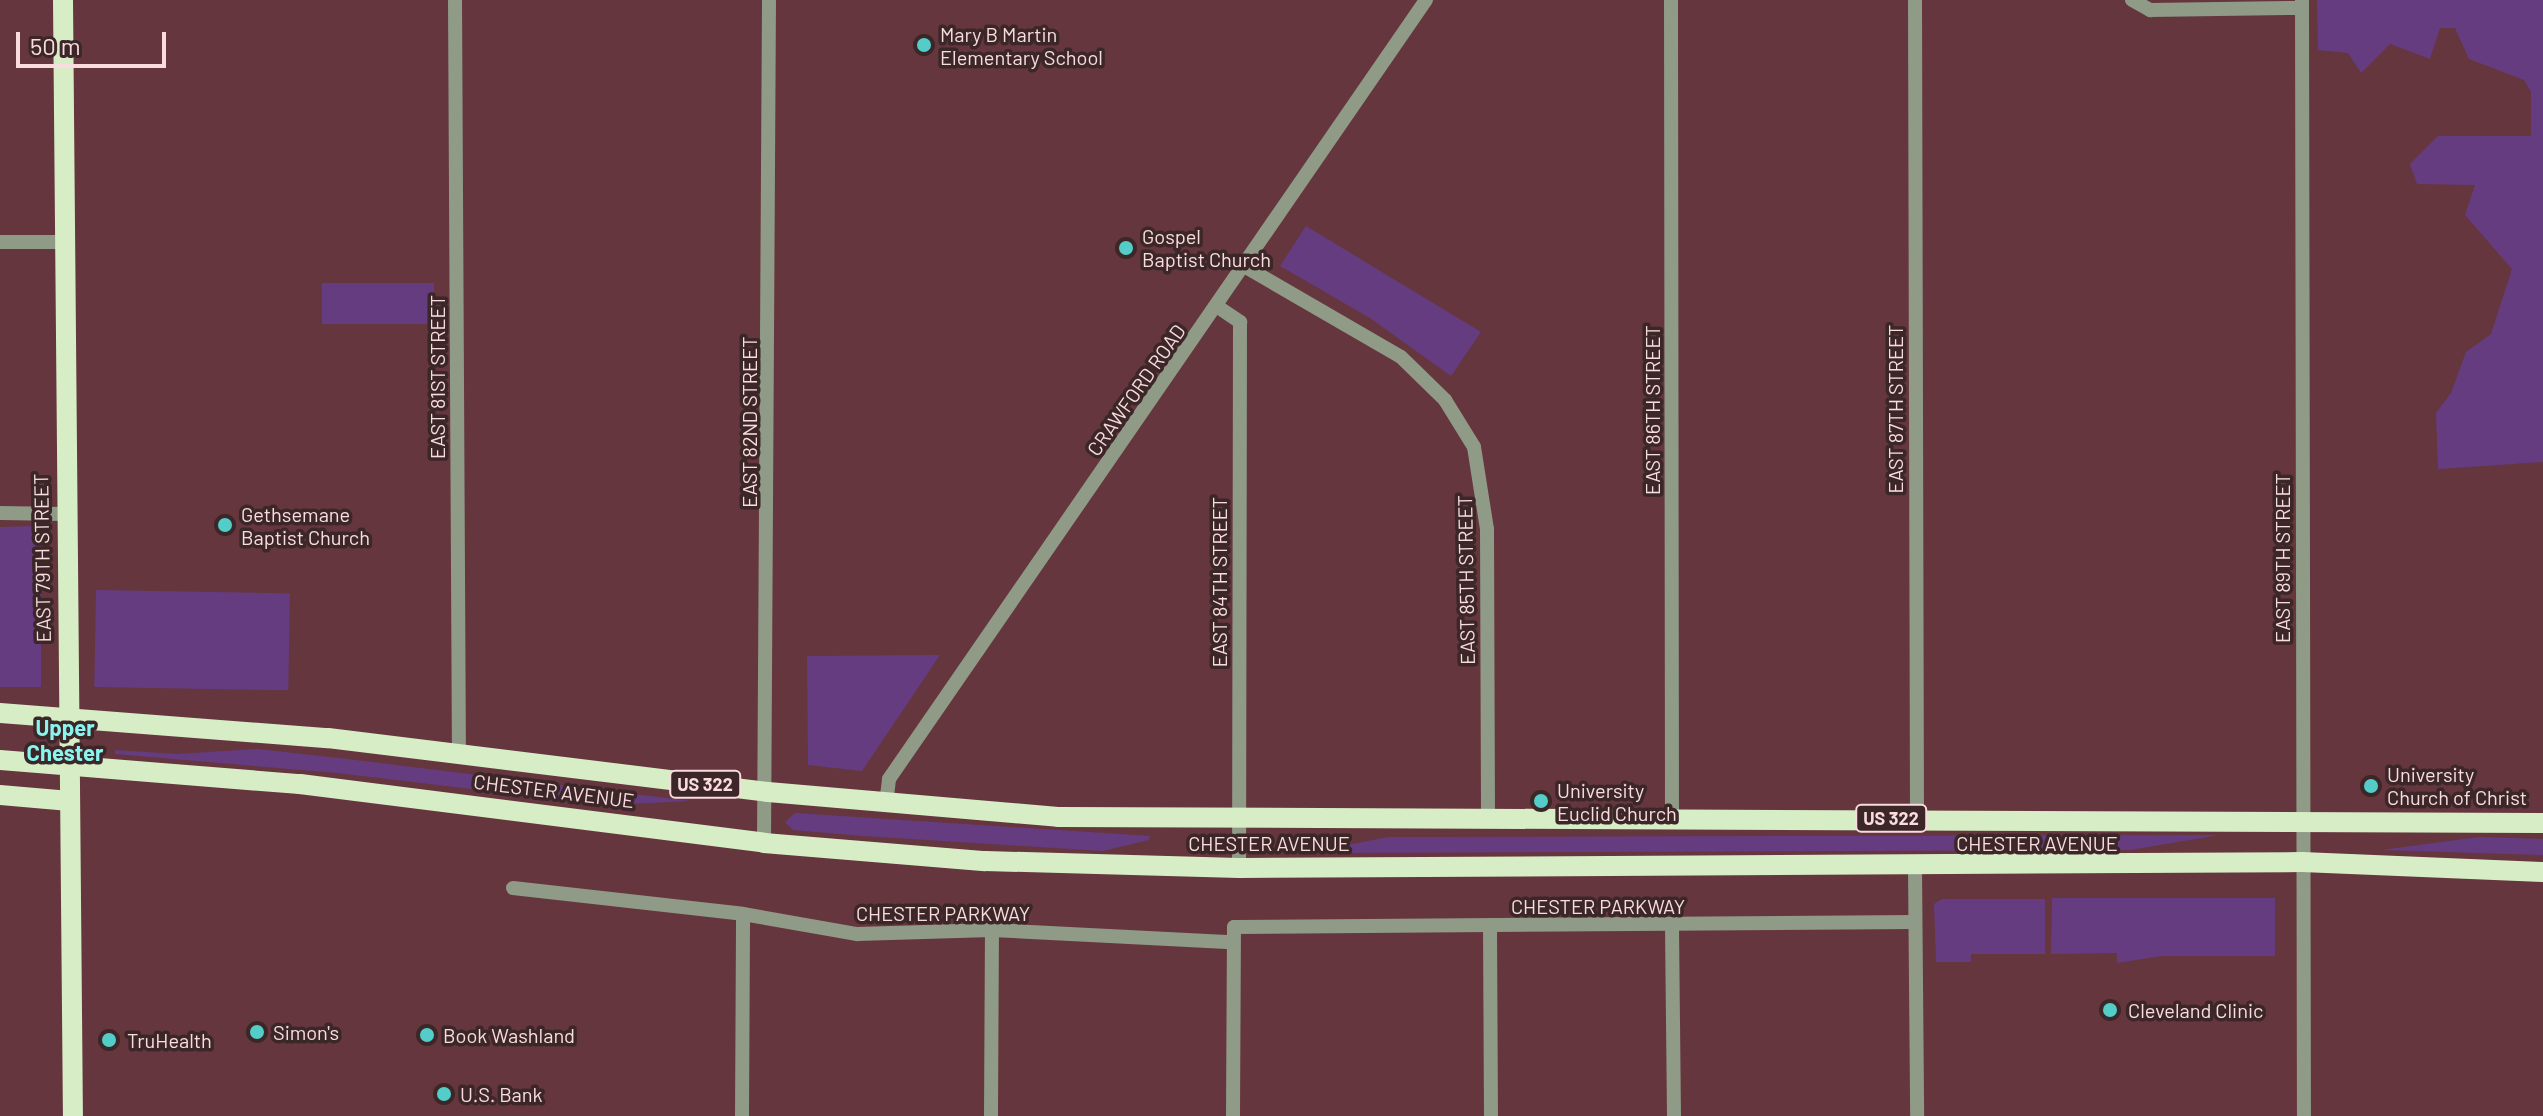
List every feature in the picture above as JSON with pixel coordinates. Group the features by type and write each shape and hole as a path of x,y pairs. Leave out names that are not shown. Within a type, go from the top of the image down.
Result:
{"main road":[{"name":"EAST 79TH STREET","path":"63,0 65,514 73,1116"},
{"name":"CHESTER AVENUE","path":"0,713 328,738 768,792 1058,817 1238,821 2302,818 2543,823"},
{"name":"CHESTER AVENUE","path":"0,760 300,784 764,843 985,861 1239,868 1915,868 2302,862 2543,872"},
{"path":"0,795 70,801"}],"street":[{"name":"EAST 81ST STREET","path":"455,0 459,754"},
{"name":"EAST 82ND STREET","path":"764,843 768,792 769,0"},
{"name":"CRAWFORD ROAD","path":"886,804 889,779 1218,307 1426,0"},
{"name":"EAST 86TH STREET","path":"1671,0 1672,819"},
{"name":"EAST 87TH STREET","path":"1915,0 1917,818"},
{"path":"2132,0 2150,10 2302,4"},
{"name":"EAST 89TH STREET","path":"2302,4 2304,1116"},
{"path":"0,242 65,242"},
{"name":"EAST 85TH STREET","path":"1244,266 1401,357 1445,400 1474,447 1487,516 1488,820"},
{"name":"EAST 84TH STREET","path":"1218,307 1240,322 1239,868"},
{"path":"0,513 65,514"},
{"path":"1915,868 1917,1116"},
{"name":"CHESTER PARKWAY","path":"513,888 743,914 857,934 992,930 1232,942 1234,927 1915,922"},
{"path":"742,1116 743,914"},
{"path":"1490,926 1491,1116"},
{"path":"1672,926 1674,1116"},
{"path":"991,1116 992,930"},
{"path":"1232,942 1233,1116"}],"shaded area":[{"path":"2317,0 2543,0 2543,462 2438,469 2436,413 2451,393 2466,352 2491,334 2512,269 2465,215 2475,185 2417,184 2410,164 2438,136 2531,136 2531,92 2524,80 2469,59 2455,28 2440,28 2430,59 2390,44 2361,73 2348,53 2318,50"},
{"path":"1306,226 1481,332 1451,376 1370,318 1280,266"},
{"path":"322,283 434,283 434,324 322,324"},
{"path":"34,526 41,529 41,687 0,687 0,527"},
{"path":"96,590 290,593 288,690 94,687"},
{"path":"940,655 862,771 808,765 807,656"},
{"path":"257,749 691,801 608,805 337,773 115,754 115,750 177,754"},
{"path":"795,813 1150,836 1149,840 1103,851 863,836 793,830 785,822"},
{"path":"2219,835 2130,850 1332,853 1332,848 1388,837"},
{"path":"2479,837 2543,839 2543,855 2381,850"},
{"path":"2052,898 2275,898 2275,956 2161,956 2117,963 2117,953 2051,954"},
{"path":"1942,899 2045,899 2045,954 1971,954 1971,962 1936,962 1934,904"}],"place":[{"name":"Mary B Martin Elementary School","path":"924,45"},
{"name":"Gospel Baptist Church","path":"1126,248"},
{"name":"Gethsemane Baptist Church","path":"225,525"},
{"name":"University Church of Christ","path":"2371,786"},
{"name":"University Euclid Church","path":"1541,801"},
{"name":"Cleveland Clinic","path":"2110,1010"},
{"name":"Simon's","path":"257,1032"},
{"name":"Book Washland","path":"427,1035"},
{"name":"TruHealth","path":"109,1040"},
{"name":"U.S. Bank","path":"444,1094"}],"district":[{"name":"Upper Chester","path":"65,740"}]}
